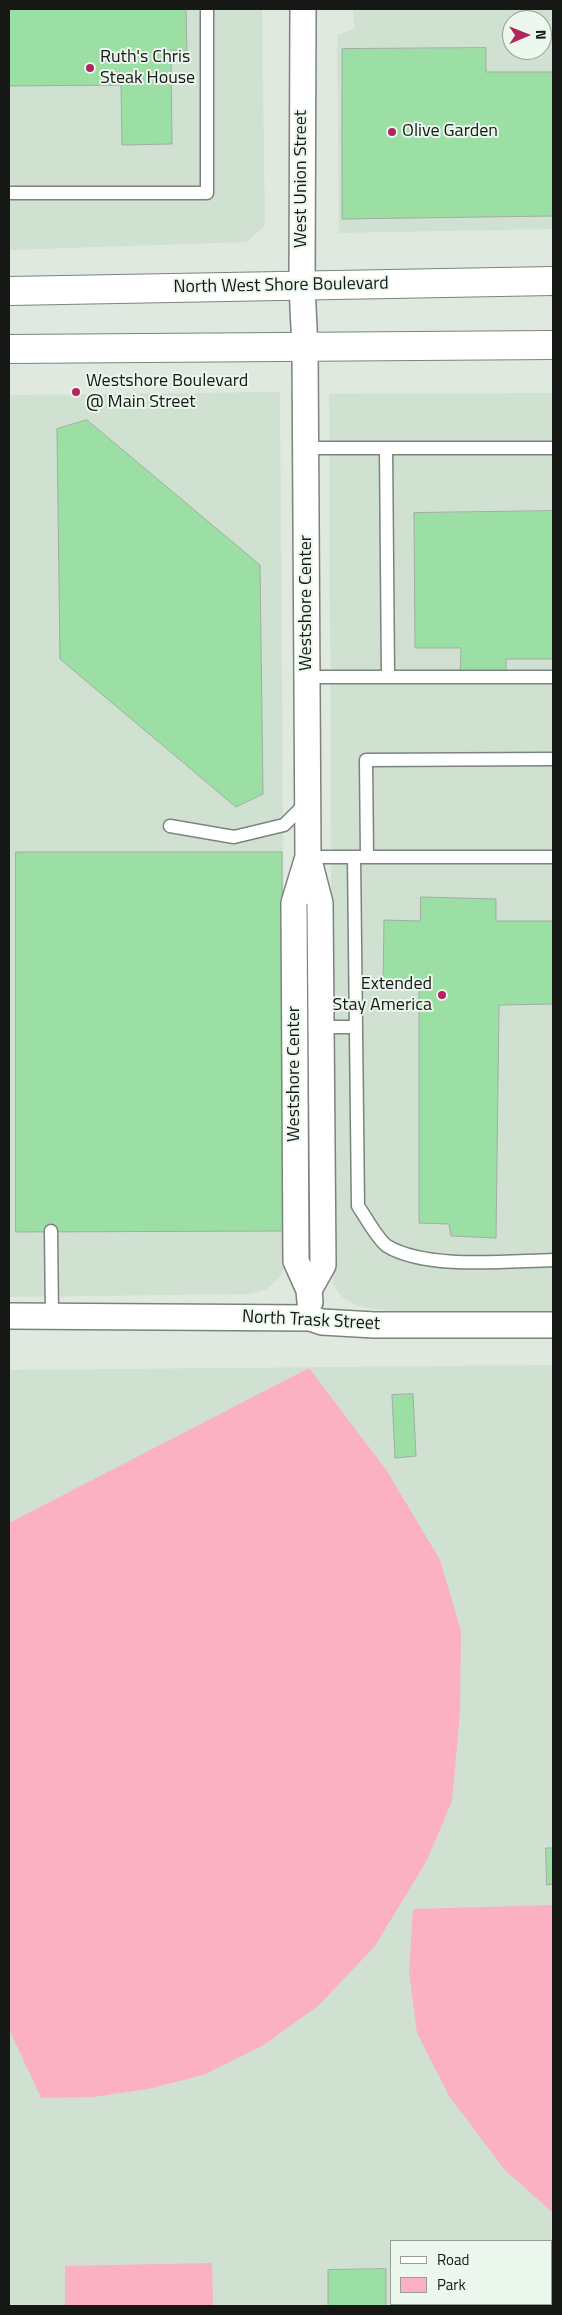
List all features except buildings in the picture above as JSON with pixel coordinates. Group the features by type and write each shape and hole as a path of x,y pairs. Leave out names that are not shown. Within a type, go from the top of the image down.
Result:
{"main road":[{"name":"North West Shore Boulevard","path":"9,291 553,281"},
{"path":"9,350 305,349 553,345"}],"street":[{"name":"West Union Street","path":"303,9 302,286 305,349"},
{"name":"Westshore Center","path":"305,349 308,857 320,903 323,1264 309,1290"},
{"name":"Westshore Center","path":"308,857 294,903 296,1261 309,1290 310,1318"},
{"path":"295,1027 321,1027"},
{"name":"North Trask Street","path":"9,1316 310,1318 322,1322 374,1325 553,1325"}],"lane":[{"path":"9,194 207,193 206,9"},
{"path":"306,448 553,448"},
{"path":"386,448 388,677"},
{"path":"307,677 553,677"},
{"path":"553,759 366,760 360,857 356,1027 358,1206 386,1245 420,1258 451,1262 553,1260"},
{"path":"170,826 234,837 284,825 308,802"},
{"path":"308,857 553,858"},
{"path":"321,1027 356,1027"},
{"path":"51,1232 52,1316"}],"shaded area":[{"path":"9,9 262,9 265,226 246,242 9,250"},
{"path":"353,9 553,9 553,229 339,233 337,35 354,29"},
{"path":"280,392 286,1264 280,1277 267,1289 249,1294 9,1297 9,395"},
{"name":"Extended Stay America","path":"553,393 553,1311 393,1311 373,1309 355,1305 342,1297 333,1285 329,394"},
{"path":"553,1365 553,2246 552,2240 390,2240 390,2305 459,2306 9,2306 9,1370"}],"green space":[{"path":"309,1368 387,1471 440,1560 461,1631 460,1713 452,1801 427,1860 375,1946 318,2006 262,2046 203,2075 148,2089 92,2097 41,2098 9,2029 9,1523"},
{"path":"553,1905 553,2213 504,2169 449,2096 417,2033 409,1971 413,1909"},
{"path":"212,2263 213,2306 65,2306 65,2266"}],"place":[{"name":"Ruth's Chris Steak House","path":"90,68"},
{"name":"Olive Garden","path":"392,132"},
{"name":"Westshore Boulevard @ Main Street","path":"76,392"},
{"name":"Extended Stay America","path":"442,995"}]}
